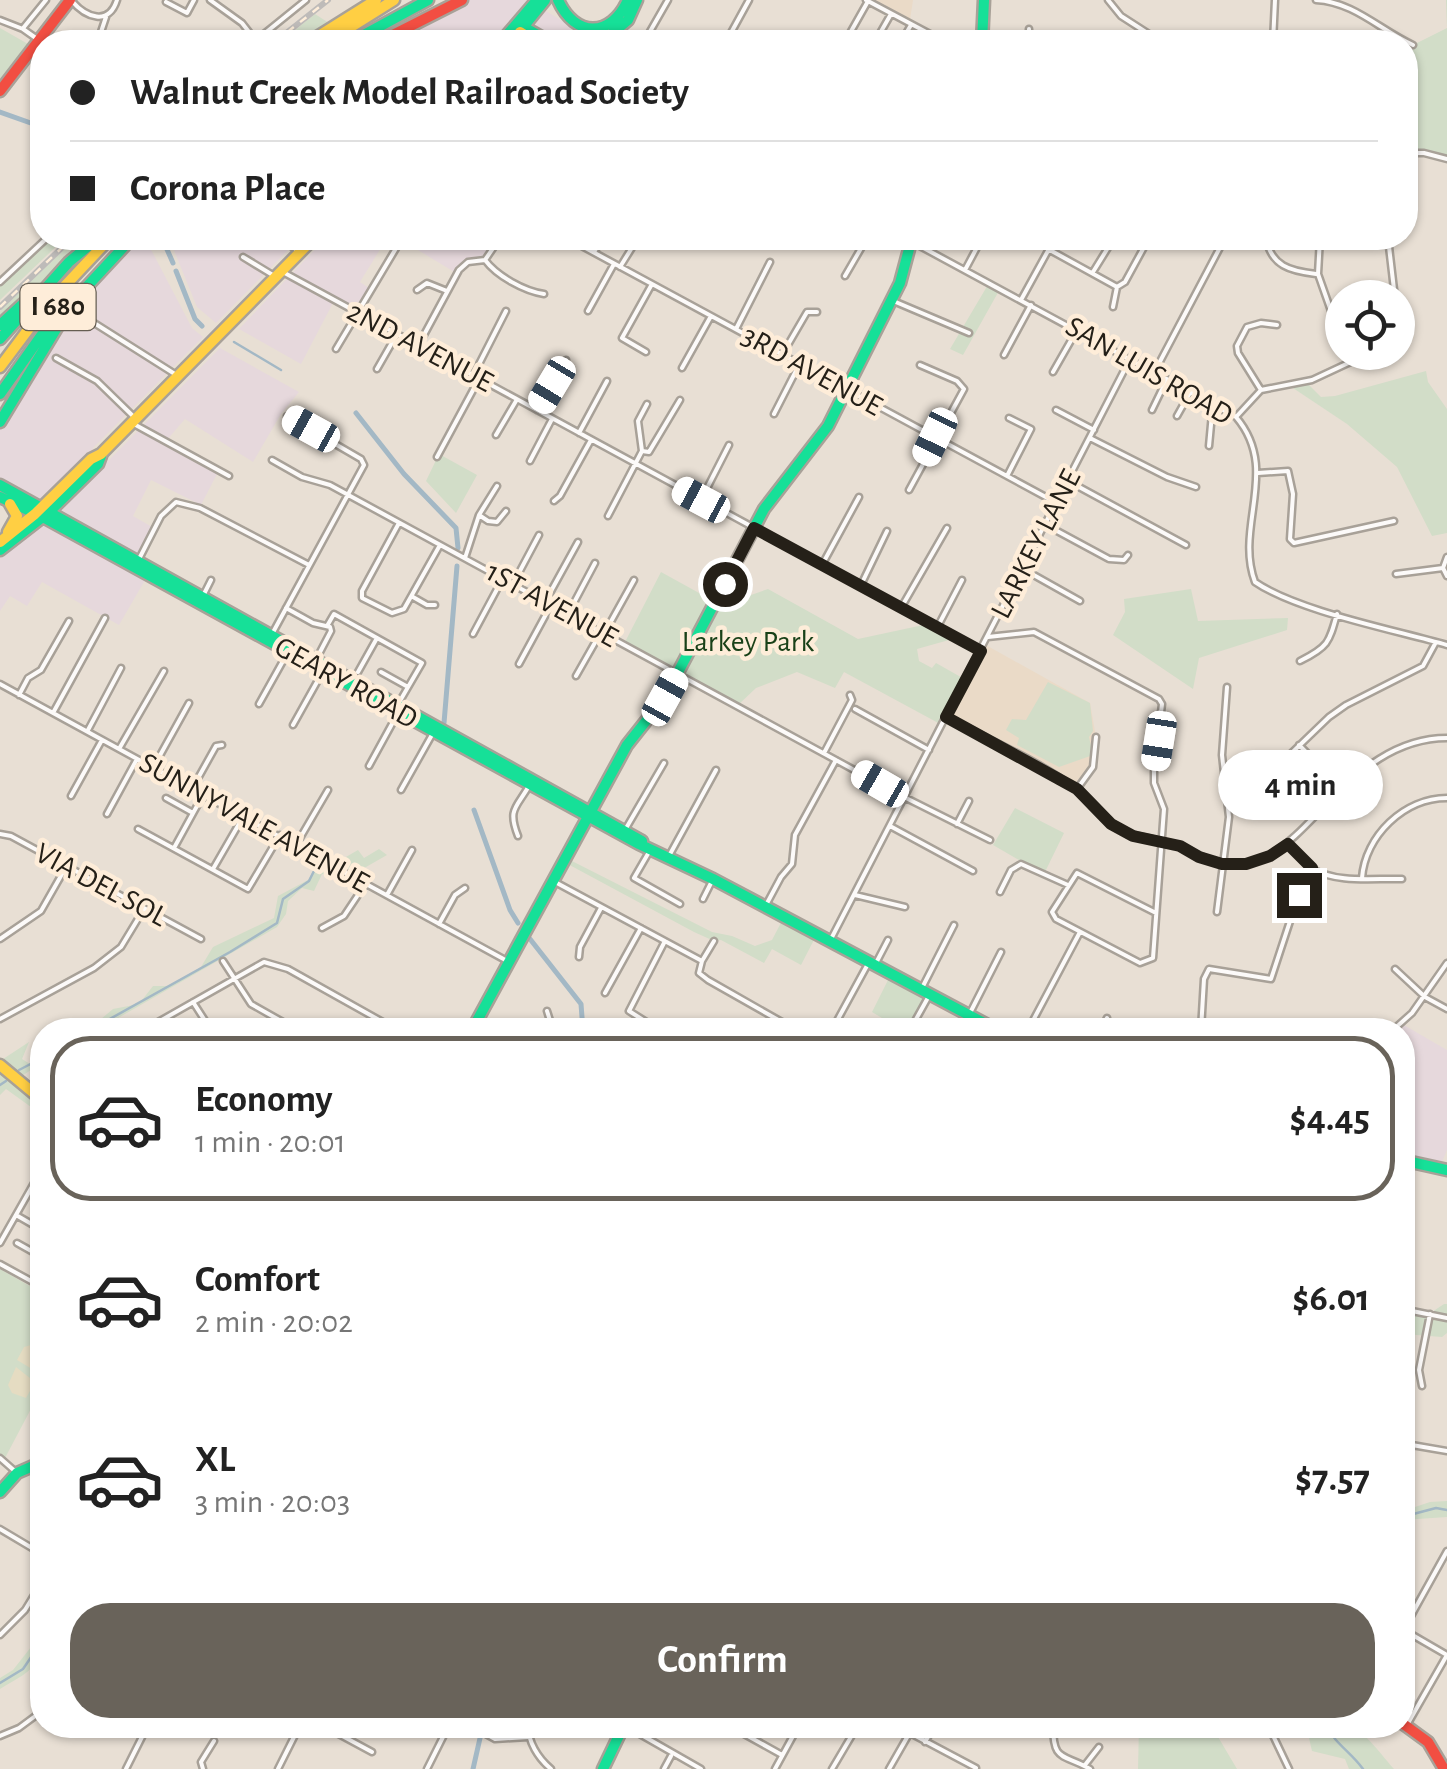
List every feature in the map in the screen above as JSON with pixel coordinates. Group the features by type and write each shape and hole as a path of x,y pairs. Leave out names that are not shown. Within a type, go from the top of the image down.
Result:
{"main road":[{"path":"48,30 70,0"},
{"path":"328,30 376,0"},
{"path":"346,30 394,0"},
{"path":"373,30 428,0"},
{"path":"403,30 462,0"},
{"path":"520,28 536,0"},
{"path":"517,30 545,0"},
{"path":"558,0 563,14 572,23 594,30 614,23 628,0"},
{"path":"616,30 628,20 640,0"},
{"path":"629,30 640,0"},
{"path":"983,30 984,0"},
{"path":"520,28 524,30"},
{"path":"0,91 30,54"},
{"path":"0,325 85,250"},
{"name":"I 680","path":"0,366 45,307 99,250"},
{"name":"I 680","path":"0,384 47,320 113,250"},
{"name":"I 680","path":"0,394 74,298 120,250"},
{"path":"482,1018 627,746 658,710 776,490 828,426 900,283 908,250"},
{"path":"0,550 98,464 102,454 300,252"},
{"path":"0,339 57,275"},
{"path":"0,422 74,298"},
{"path":"0,486 42,513"},
{"path":"3,498 42,513"},
{"path":"2,540 17,516 3,498"},
{"path":"2,540 42,513"},
{"name":"GEARY ROAD","path":"42,513 651,848 975,1018"},
{"name":"GEARY ROAD","path":"270,637 288,652 325,668"},
{"name":"GEARY ROAD","path":"398,709 530,784 625,830 651,848"},
{"path":"0,1066 30,1087"},
{"path":"1415,1163 1447,1170"},
{"path":"0,1492 17,1473 30,1468"},
{"path":"1415,1733 1432,1745 1444,1769"},
{"path":"603,1769 618,1738"}],"street":[{"path":"23,28 46,0"},
{"path":"70,0 79,10 96,18 106,17"},
{"path":"101,30 118,0"},
{"path":"166,2 187,12 194,0"},
{"path":"210,0 247,30"},
{"path":"270,30 306,0"},
{"path":"651,30 668,0"},
{"path":"733,30 749,0"},
{"path":"1108,0 1122,16 1143,30"},
{"path":"1274,30 1275,0"},
{"path":"1316,0 1335,1 1356,10 1384,30"},
{"path":"852,30 867,1 921,30"},
{"path":"882,30 891,14"},
{"path":"0,20 30,33"},
{"path":"908,30 911,25"},
{"path":"1418,153 1447,160"},
{"path":"0,282 34,250"},
{"path":"336,349 394,250"},
{"path":"418,346 459,270 468,262 485,260 492,250"},
{"name":"3RD AVENUE","path":"590,250 1057,503"},
{"path":"620,267 631,250"},
{"path":"846,276 860,250"},
{"name":"SAN LUIS ROAD","path":"930,250 1236,417 1251,437 1256,452 1258,473 1248,556 1255,582 1336,614"},
{"path":"965,270 976,250"},
{"path":"1021,300 1047,250"},
{"path":"1050,250 1117,287"},
{"path":"1092,274 1107,250"},
{"path":"1113,307 1117,287 1125,282 1142,250"},
{"path":"1155,372 1219,250"},
{"path":"1271,250 1275,261 1291,271 1318,274"},
{"path":"1319,250 1318,274 1325,294"},
{"path":"1389,250 1393,280"},
{"name":"2ND AVENUE","path":"243,257 356,312 981,651"},
{"path":"485,260 492,269 544,294"},
{"path":"736,329 770,262"},
{"path":"588,311 614,264"},
{"path":"417,290 427,283 447,291"},
{"path":"646,352 622,338 652,284"},
{"path":"892,300 969,333"},
{"path":"1004,355 1032,305"},
{"path":"437,457 506,311"},
{"path":"782,355 807,312 818,312"},
{"path":"682,368 711,316"},
{"path":"91,320 178,376"},
{"path":"1261,390 1238,353 1238,346 1247,327 1261,323 1277,325"},
{"path":"1053,372 1077,330"},
{"path":"378,370 397,334"},
{"path":"56,358 97,380 134,421 229,476"},
{"name":"LARKEY LANE","path":"830,942 1130,359"},
{"path":"537,410 566,360"},
{"path":"774,414 799,365"},
{"path":"909,490 964,389 958,381 920,365"},
{"path":"1236,417 1261,390 1312,380 1333,370"},
{"path":"1152,410 1167,378"},
{"path":"579,433 607,380"},
{"path":"1178,416 1191,392"},
{"path":"496,435 517,399"},
{"path":"642,451 649,452 680,400"},
{"path":"1210,446 1213,403"},
{"path":"608,516 642,451 638,420 646,404"},
{"path":"1056,410 1094,430"},
{"path":"270,637 363,468 363,460 287,416"},
{"path":"530,461 552,418"},
{"path":"1007,476 1031,429 1009,418"},
{"path":"1090,438 1196,487"},
{"path":"554,501 591,440"},
{"path":"701,500 729,444"},
{"name":"1ST AVENUE","path":"272,460 348,495 990,840"},
{"path":"1258,473 1288,471 1292,494 1290,538 1294,542 1394,522"},
{"path":"1068,482 1186,545"},
{"path":"465,558 479,515 497,486"},
{"path":"822,565 859,497"},
{"path":"137,565 161,516 176,502 200,508 309,566"},
{"path":"479,515 488,522 497,522 506,511"},
{"path":"399,523 361,594 366,602 392,613 404,609 440,545"},
{"path":"1046,525 1109,559 1118,561 1128,554"},
{"path":"901,608 947,528"},
{"path":"860,586 887,531"},
{"path":"512,584 539,536"},
{"path":"520,664 578,542"},
{"path":"1447,557 1443,568 1447,576"},
{"path":"568,614 595,563"},
{"path":"1022,568 1080,601"},
{"path":"1396,574 1443,568"},
{"path":"473,634 503,578"},
{"path":"201,600 212,580"},
{"path":"576,676 634,580"},
{"path":"937,628 962,580"},
{"path":"413,597 436,606"},
{"path":"286,608 313,623 328,626"},
{"path":"328,626 334,614 422,663 369,766"},
{"path":"1300,661 1323,650 1336,614 1447,645"},
{"path":"54,714 105,618"},
{"path":"18,694 28,678 41,670 69,621"},
{"path":"319,654 331,632 328,626"},
{"path":"988,637 1034,632 1159,700 1164,710 1154,783 1164,808 1153,958 1140,963 1056,919 1052,912 1075,874 1082,874 1156,913"},
{"path":"358,672 377,638"},
{"path":"1227,796 1248,795 1346,705 1423,666 1436,642"},
{"path":"259,704 288,652"},
{"path":"87,732 121,668"},
{"path":"293,725 325,668"},
{"path":"120,749 164,672"},
{"path":"380,672 408,687"},
{"name":"SUNNYVALE AVENUE","path":"0,684 509,962"},
{"path":"1216,912 1229,817 1222,754 1227,687"},
{"path":"824,753 852,700 850,695"},
{"path":"153,768 189,703"},
{"path":"855,709 929,750"},
{"path":"946,717 1077,789 1111,824 1133,836 1180,846 1222,864 1258,860 1288,844 1342,788 1386,754 1411,743 1447,738"},
{"path":"400,790 434,732"},
{"path":"1077,789 1093,768 1096,737"},
{"path":"71,796 102,740"},
{"path":"192,789 216,746 222,744"},
{"path":"1299,745 1342,788"},
{"path":"765,907 792,864 795,835 836,759"},
{"path":"107,814 137,760"},
{"path":"625,830 664,763"},
{"path":"669,856 716,770"},
{"path":"518,836 512,811 530,784"},
{"path":"296,844 328,790"},
{"path":"174,848 203,794"},
{"path":"166,798 193,813"},
{"path":"1362,878 1363,862 1371,844 1388,825 1420,802 1447,798"},
{"path":"957,824 969,801"},
{"path":"213,869 244,816"},
{"path":"890,826 973,871"},
{"path":"138,830 248,888 280,835"},
{"name":"VIA DEL SOL","path":"0,834 201,939"},
{"path":"1288,844 1312,868 1344,879 1402,880"},
{"path":"651,848 634,878 680,904"},
{"path":"388,895 412,850"},
{"path":"1000,892 1012,870 1020,864 1068,885"},
{"path":"0,939 41,912 66,867"},
{"path":"1297,900 1312,868"},
{"path":"702,899 713,879"},
{"path":"554,881 702,961"},
{"path":"322,928 344,916 366,883"},
{"path":"439,924 455,895 465,888"},
{"path":"856,895 905,907"},
{"path":"579,957 580,947 601,908"},
{"path":"0,1019 94,968 121,947 144,909"},
{"path":"1202,1018 1204,979 1210,969 1271,979 1294,909"},
{"path":"915,1018 954,925"},
{"path":"605,994 641,928"},
{"path":"1034,1018 1080,932"},
{"path":"839,1018 888,940"},
{"path":"641,1018 630,1011 665,941"},
{"path":"714,941 698,973 775,1018"},
{"path":"969,1015 1001,952"},
{"path":"223,962 251,1004 276,1018"},
{"path":"165,1018 264,962 288,969 376,1018"},
{"path":"1405,1018 1425,997 1447,963"},
{"path":"1395,970 1425,997 1447,1009"},
{"path":"193,1002 203,1018"},
{"path":"546,1011 549,1018"},
{"path":"0,1242 30,1190"},
{"path":"16,1215 30,1223"},
{"path":"17,1242 30,1250"},
{"path":"0,1264 30,1281"},
{"path":"1415,1312 1447,1318"},
{"path":"1422,1386 1419,1370 1430,1314"},
{"path":"1415,1445 1447,1450"},
{"path":"0,1458 17,1473"},
{"path":"0,1530 30,1547"},
{"path":"1415,1609 1447,1551"},
{"path":"0,1635 30,1602"},
{"path":"1415,1638 1447,1655 1415,1707"},
{"path":"0,1736 30,1720"},
{"path":"126,1769 142,1738"},
{"path":"278,1769 294,1738"},
{"path":"346,1738 372,1752"},
{"path":"427,1769 442,1738"},
{"path":"493,1738 528,1738 551,1769"},
{"path":"646,1738 702,1769"},
{"path":"756,1738 782,1755"},
{"path":"774,1769 792,1738"},
{"path":"832,1769 850,1738"},
{"path":"889,1769 907,1738"},
{"path":"918,1738 976,1768"},
{"path":"925,1742 927,1738"},
{"path":"1053,1738 1060,1758 1087,1767 1098,1746"},
{"path":"1274,1738 1288,1769"},
{"path":"203,1769 201,1762 214,1741"},
{"path":"664,1769 672,1754"}],"shaded area":[{"path":"462,0 527,0 502,30 403,30"},
{"path":"872,0 913,0 910,20 886,7"},
{"path":"544,10 573,27 537,30 536,23"},
{"path":"120,250 151,250 192,328 203,337 93,448 91,459 41,508 0,485 0,422 73,298"},
{"path":"174,250 288,250 216,323 197,307"},
{"path":"315,250 380,250 360,282 369,288 356,312 334,301 301,364 239,329"},
{"path":"418,250 492,250 485,260 468,262 456,273"},
{"path":"220,348 299,392 253,462 185,419 166,441 219,470 201,505 151,480 133,516 154,528 138,561 49,512 98,464 107,462"},
{"path":"43,517 148,575 119,625 42,582 27,606 10,596 0,611 0,550"},
{"path":"984,644 1090,703 1096,737 1093,767 1077,789 947,717"},
{"path":"1415,1032 1447,1050 1447,1150 1439,1169 1415,1163"}],"green space":[{"path":"315,14 332,25 325,30 295,30"},
{"path":"0,28 30,45 30,54 0,91"},
{"path":"1447,28 1447,159 1418,153 1418,42"},
{"path":"34,250 52,250 0,300 0,282"},
{"path":"64,250 84,250 0,325 0,311"},
{"path":"989,283 1000,289 963,355 950,349"},
{"path":"1426,371 1428,382 1447,409 1447,533 1432,536 1397,467 1347,424 1287,384 1305,381 1321,397 1335,396"},
{"path":"439,454 477,475 456,513 426,481"},
{"name":"Larkey Park","path":"661,572 719,604 730,584 751,595 768,589 858,639 928,624 956,638 917,649 919,661 932,668 936,663 966,680 942,725 844,672 835,688 797,672 756,688 737,706 624,644"},
{"path":"1191,589 1198,621 1288,618 1287,630 1199,658 1193,689 1113,635 1125,612 1124,599"},
{"path":"1048,682 1090,703 1093,755 1059,767 1017,745 1019,738 1006,730 1012,719 1026,720"},
{"path":"1015,808 1064,833 1044,874 993,845"},
{"path":"379,849 387,855 352,875 343,871 336,877 322,874 314,891 302,888 288,901 286,914 277,927 118,1018 102,1018 113,1009 139,1004 153,986 170,986 201,967 213,947 274,918 278,896 308,880 320,858 332,865 358,850 364,858"},
{"path":"566,858 712,932 755,946 772,940 784,917 817,934 801,965 772,949 764,963 721,940 694,932 564,862"},
{"path":"891,974 930,994 917,1018 882,1018 872,1012"},
{"path":"29,1042 22,1059 30,1064 30,1071 17,1079 30,1091 30,1106 6,1089 0,1095 0,1061"},
{"path":"0,1269 30,1286 30,1411 5,1458 0,1455"},
{"path":"1447,1304 1447,1333 1442,1337 1415,1335 1415,1312 1429,1314"},
{"path":"1447,1501 1447,1517 1415,1519 1415,1507"},
{"path":"30,1648 30,1670 0,1689 0,1678 13,1670"},
{"path":"1139,1738 1219,1738 1237,1769 1138,1769"},
{"path":"1309,1738 1366,1738 1394,1769 1349,1769 1345,1759 1312,1751"}],"sand":[{"path":"30,1345 30,1368 17,1360 24,1347"},
{"path":"16,1367 30,1378 26,1398 12,1393 8,1385"}],"waterway":[{"path":"0,112 30,123"},
{"path":"167,250 173,263"},
{"path":"176,271 195,319 202,326"},
{"path":"234,342 281,370"},
{"path":"356,413 404,474 456,528 458,548"},
{"path":"444,723 457,566"},
{"path":"474,810 518,923"},
{"path":"112,1018 277,923 283,899 309,881 316,867"},
{"path":"530,939 581,1004 582,1018"},
{"path":"19,1070 30,1064"},
{"path":"0,1085 6,1081"},
{"path":"1415,1514 1436,1508 1447,1510"},
{"path":"0,1683 23,1669 30,1659"},
{"path":"473,1769 480,1738"},
{"path":"1335,1738 1363,1769"}],"railway":[{"path":"290,30 328,0"},
{"path":"0,307 59,250"}],"traffic: fast":[{"path":"373,30 428,0"},
{"path":"511,30 537,0"},
{"path":"521,30 545,0"},
{"path":"558,0 574,21 593,28 612,21 628,0"},
{"path":"616,30 628,20 637,0"},
{"path":"983,30 984,0"},
{"path":"522,26 529,30"},
{"path":"0,339 84,250"},
{"path":"0,394 41,336 121,250"},
{"path":"479,1018 627,745 665,697 764,509 828,426 900,283 909,250"},
{"path":"0,325 25,302"},
{"path":"0,422 64,316"},
{"path":"0,550 49,512 98,464 101,456"},
{"path":"0,485 642,841"},
{"path":"0,497 639,844 713,879 974,1018"},
{"path":"1415,1163 1447,1170"},
{"path":"0,1492 17,1473 30,1467"},
{"path":"603,1769 618,1738"}],"traffic: slow":[{"path":"328,30 376,0"},
{"path":"346,30 394,0"},
{"path":"0,367 45,307 99,250"},
{"path":"0,542 101,454 302,250"},
{"path":"8,532 17,516 10,504"},
{"path":"0,1065 30,1090"}],"traffic: jam":[{"path":"47,30 70,0"},
{"path":"403,30 462,0"},
{"path":"0,91 30,52"},
{"path":"1415,1732 1428,1742 1444,1769"}],"route":[{"path":"725,584 754,528 981,651 946,717 1077,789 1111,824 1133,836 1180,846 1222,864 1246,864 1270,856 1288,844 1312,868 1299,895"}]}
